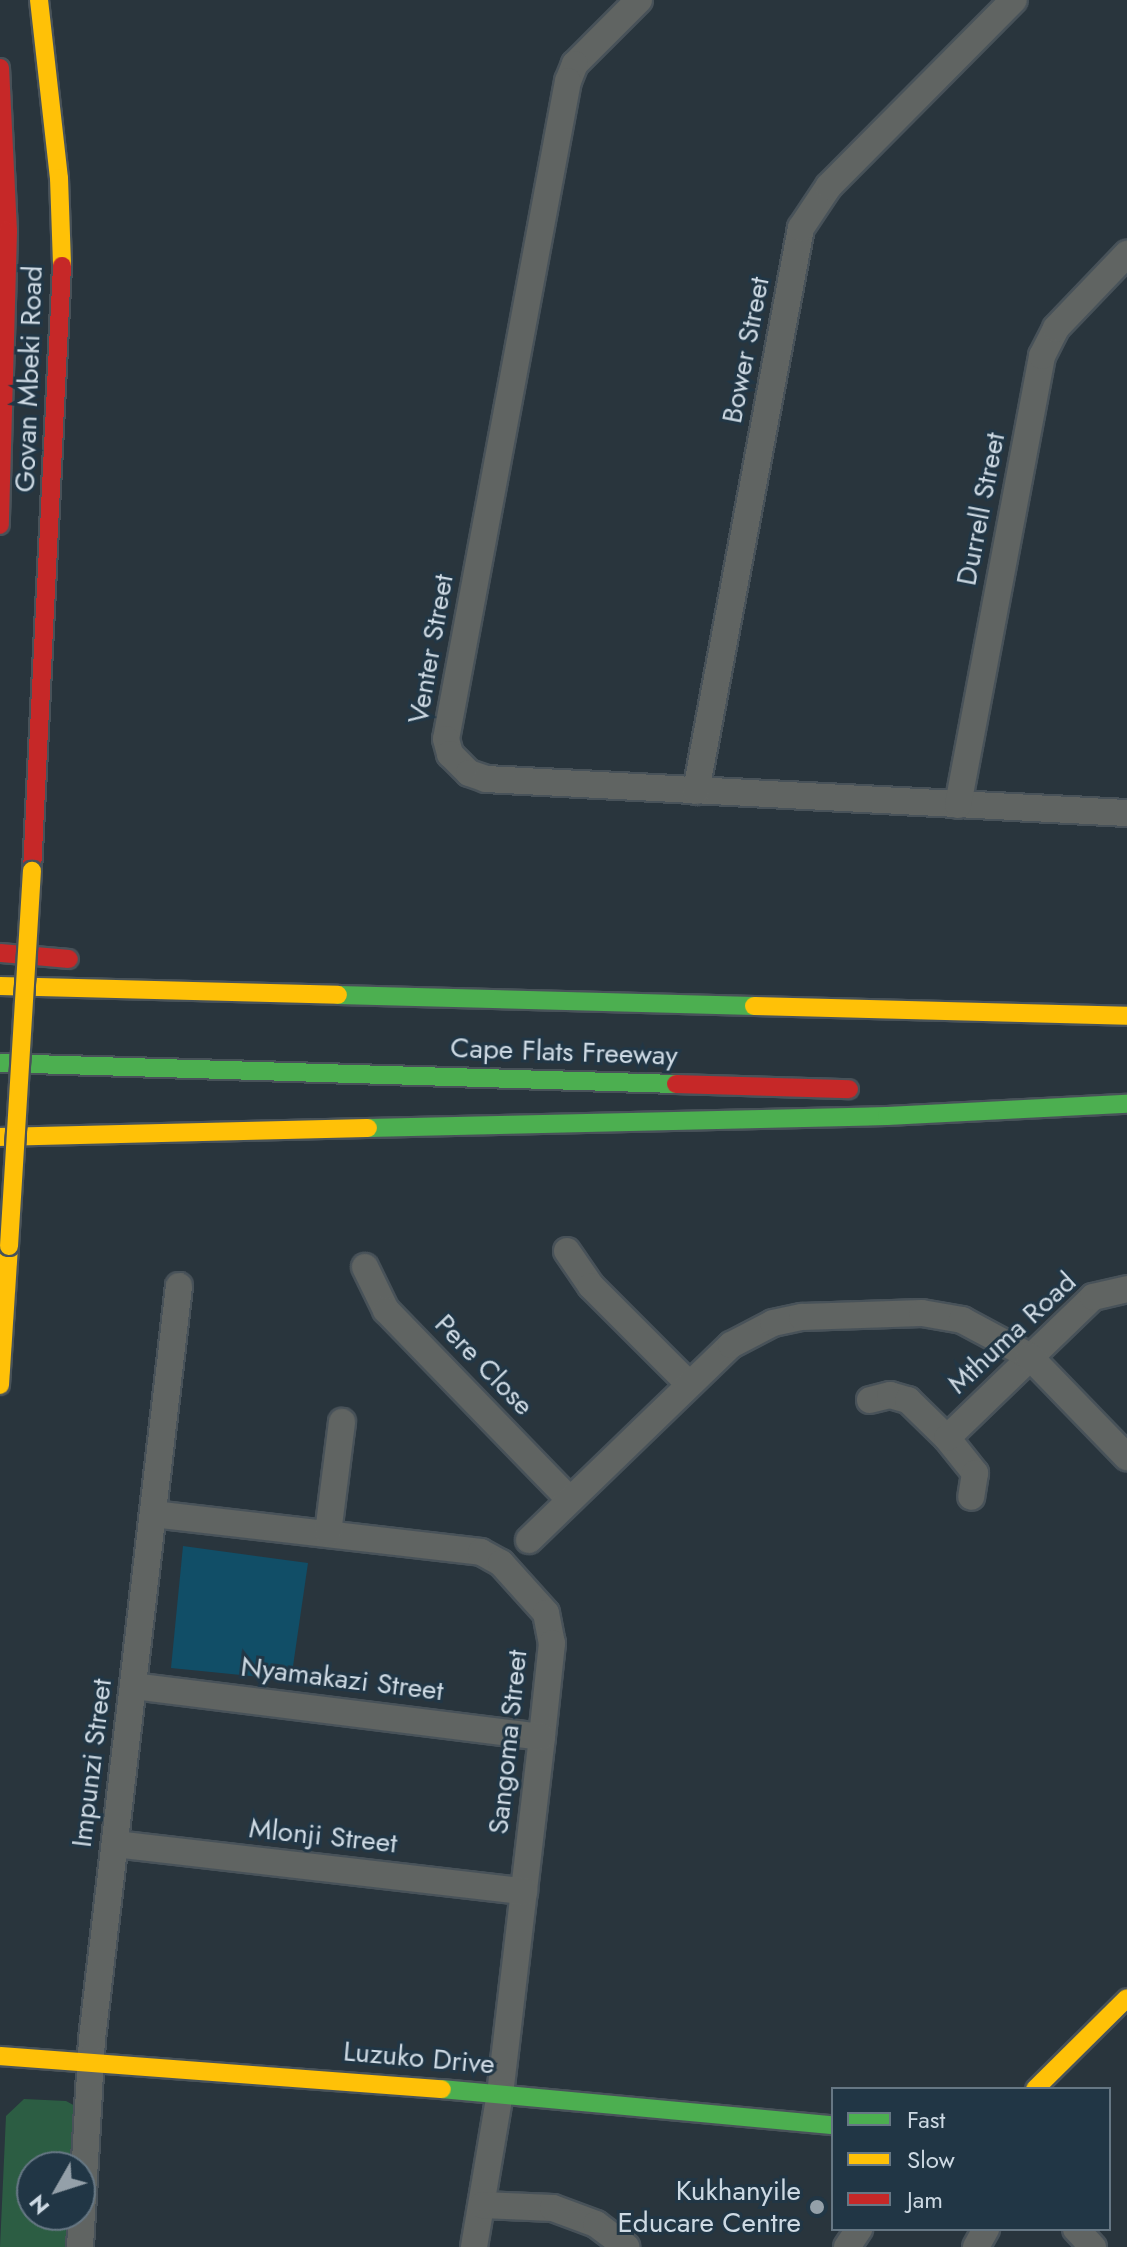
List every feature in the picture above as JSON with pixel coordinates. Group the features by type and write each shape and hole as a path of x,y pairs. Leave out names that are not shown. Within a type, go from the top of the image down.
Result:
{"main road":[{"name":"Govan Mbeki Road","path":"0,1385 63,308 59,178 39,0"},
{"name":"Govan Mbeki Road","path":"0,68 6,104 8,231 0,525"},
{"path":"0,953 90,960"},
{"path":"483,979 699,1003"},
{"name":"Cape Flats Freeway","path":"0,986 1127,1016"},
{"name":"Cape Flats Freeway","path":"0,1063 875,1090"},
{"path":"953,1093 1127,1101"},
{"path":"0,1137 901,1116 1127,1101"},
{"path":"0,1149 83,1135"},
{"path":"1037,2087 1127,1998"},
{"name":"Luzuko Drive","path":"0,2056 500,2093 831,2125"}],"street":[{"name":"Venter Street","path":"639,0 575,64 568,81 446,739 457,764 486,779 1127,813"},
{"name":"Bower Street","path":"696,791 801,228 829,186 1014,0"},
{"name":"Durrell Street","path":"958,805 1042,356 1056,328 1127,254"},
{"path":"567,1251 591,1286 688,1383"},
{"name":"Pere Close","path":"365,1267 386,1310 569,1499"},
{"name":"Impunzi Street","path":"80,2247 91,2061 179,1286"},
{"name":"Mthuma Road","path":"947,1438 1093,1297 1127,1289"},
{"path":"529,1540 688,1383 750,1332 802,1317 922,1313 962,1320 1029,1356 1127,1457"},
{"path":"870,1400 890,1395 908,1400 947,1438 975,1473 971,1497"},
{"path":"328,1533 342,1422"},
{"name":"Sangoma Street","path":"153,1514 481,1552 501,1563 550,1625 542,1737 500,2093 474,2247"},
{"name":"Nyamakazi Street","path":"133,1686 542,1737"},
{"name":"Mlonji Street","path":"115,1844 524,1891"},
{"path":"482,2205 553,2208 596,2224 626,2247"},
{"path":"1078,2231 1093,2247"}],"green space":[{"path":"24,2099 66,2101 79,2108 76,2151 16,2151 16,2231 71,2231 70,2247 0,2247 6,2116"}],"water":[{"path":"183,1546 308,1563 291,1680 171,1668"}],"traffic: fast":[{"path":"338,995 754,1006"},
{"path":"0,1063 676,1084"},
{"path":"368,1128 887,1116 1127,1104"},
{"path":"442,2089 831,2125"}],"traffic: slow":[{"path":"39,0 59,178 62,266"},
{"path":"9,1246 32,871"},
{"path":"0,986 338,995"},
{"path":"754,1006 1127,1016"},
{"path":"0,1137 368,1128"},
{"path":"0,1385 9,1246"},
{"path":"1037,2087 1127,1998"},
{"path":"0,2056 442,2089"}],"traffic: jam":[{"path":"0,68 8,231 0,525"},
{"path":"32,871 62,266"},
{"path":"0,953 69,959"},
{"path":"676,1084 849,1089"}],"place":[{"name":"Kukhanyile Educare Centre","path":"817,2207"}]}
